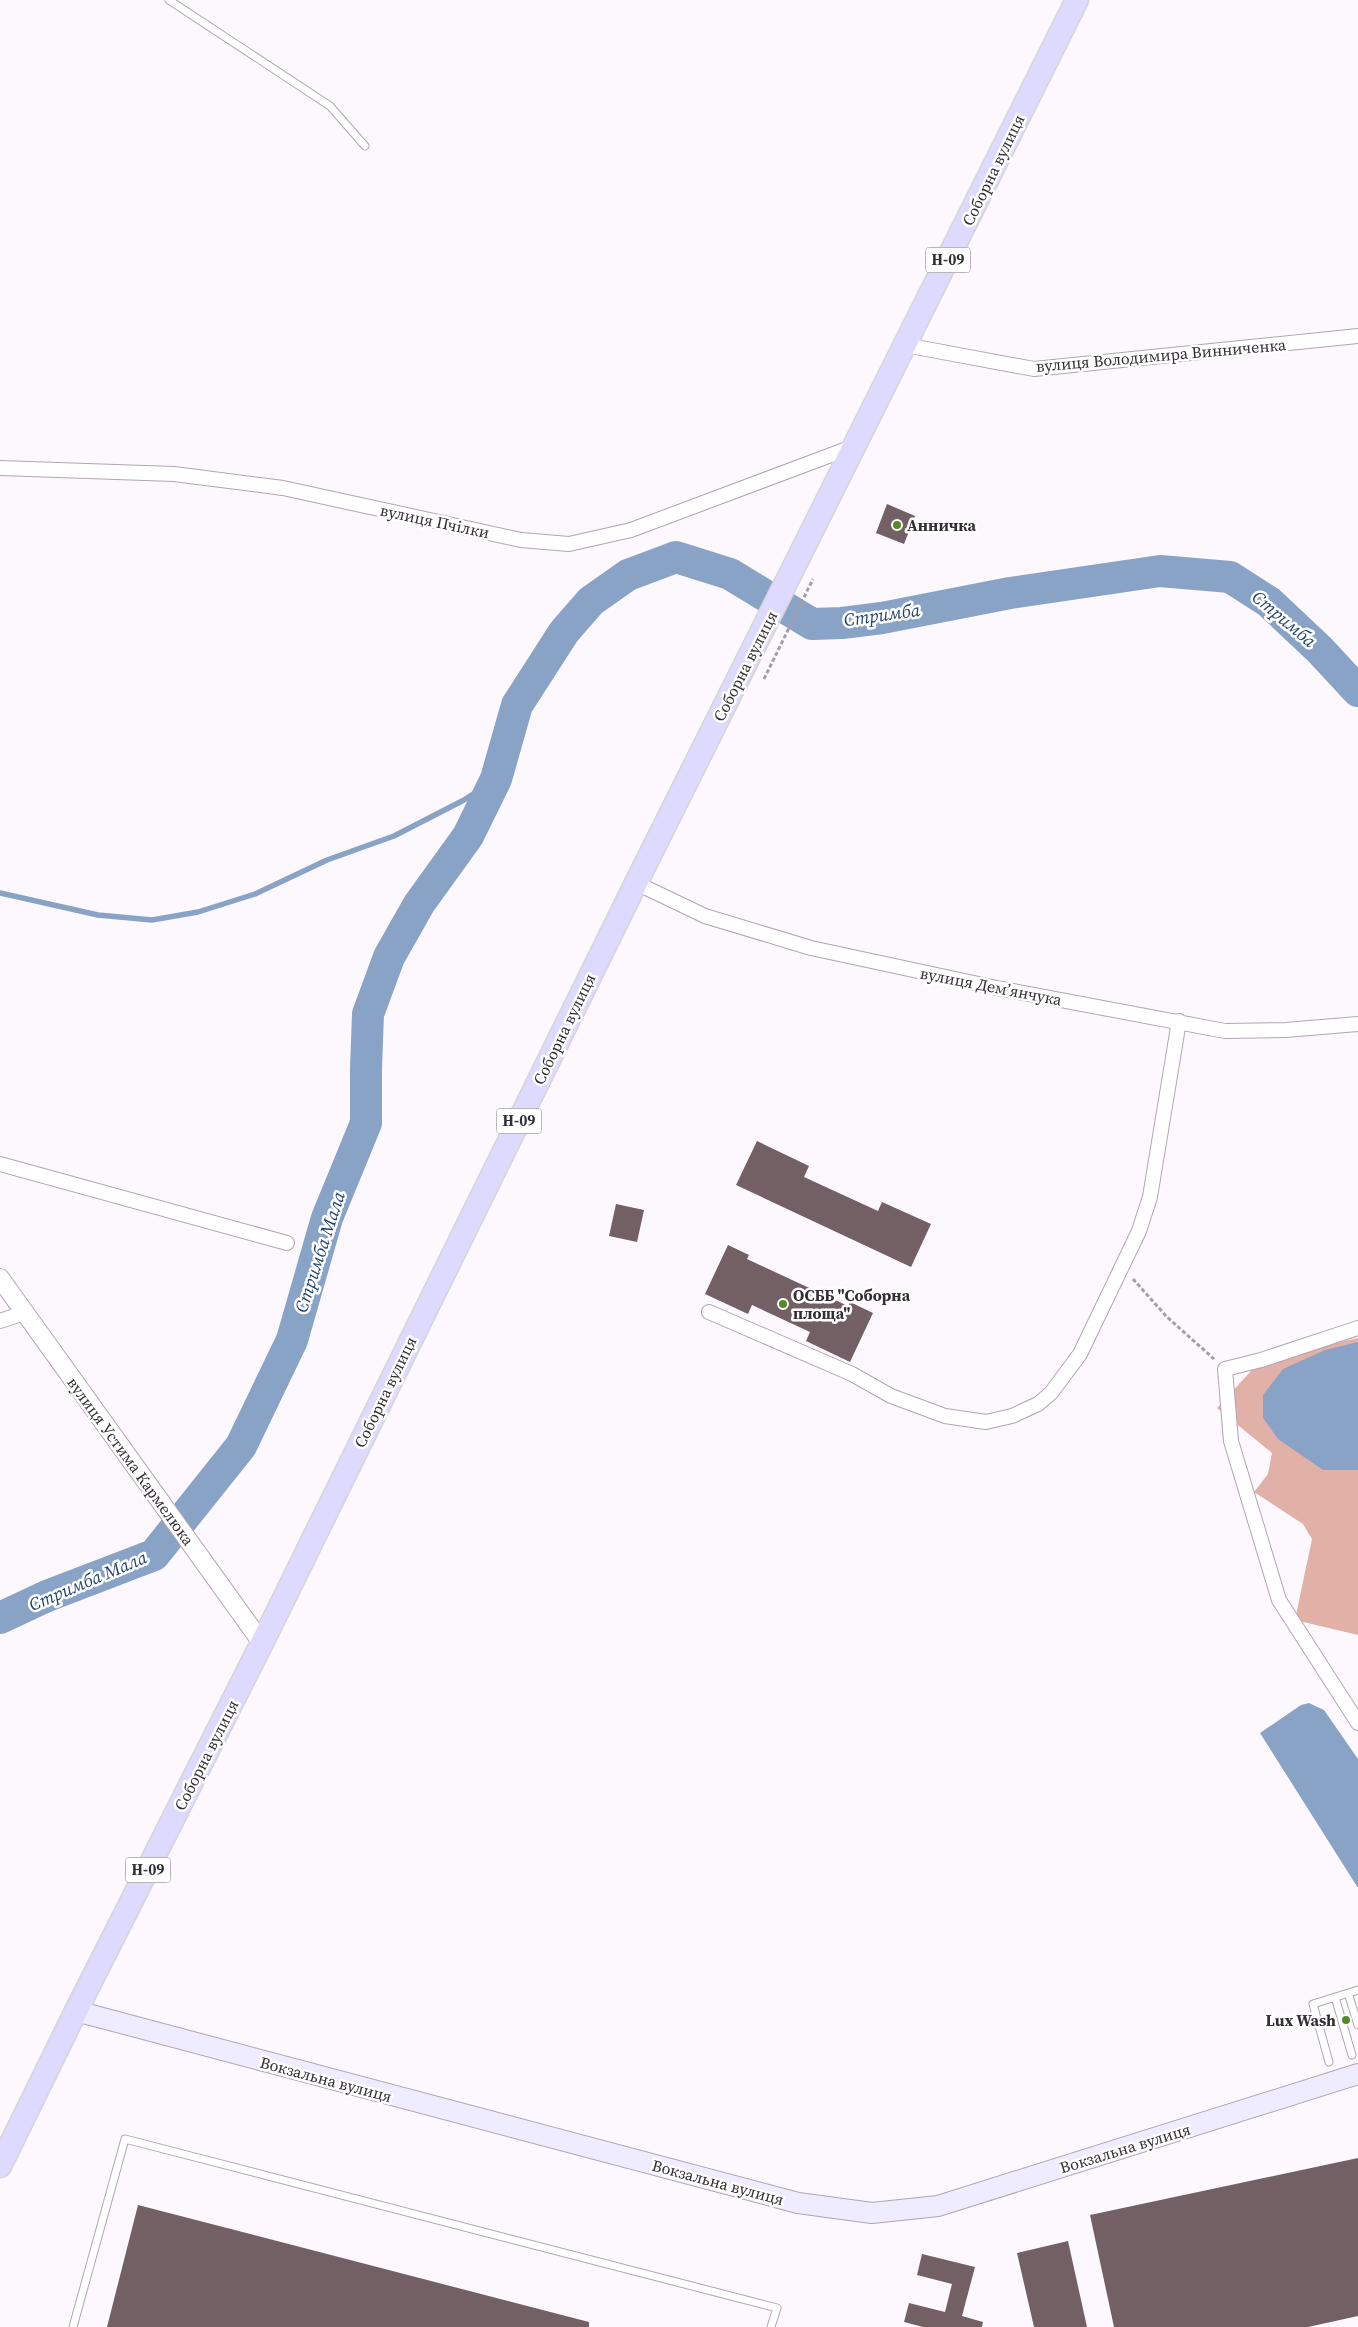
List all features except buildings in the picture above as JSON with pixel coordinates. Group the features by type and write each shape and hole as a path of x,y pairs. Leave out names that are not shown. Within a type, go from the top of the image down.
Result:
{"main road":[{"name":"Соборна вулиця","path":"0,2166 262,1643 636,883 1077,0"},
{"name":"Вокзальна вулиця","path":"76,2011 798,2203 872,2213 938,2206 1358,2074"}],"street":[{"name":"вулиця Володимира Винниченка","path":"906,345 1034,369 1358,336"},
{"name":"вулиця Пчілки","path":"0,468 174,474 283,488 521,540 569,544 632,530 855,446"},
{"name":"вулиця Демʼянчука","path":"636,883 705,916 812,948 997,988 1225,1031 1286,1030 1358,1024"},
{"path":"709,1312 852,1374 891,1396 945,1416 986,1422 1012,1416 1038,1404 1051,1393 1080,1354 1140,1231 1150,1197 1179,1021"},
{"path":"0,1164 287,1243"},
{"name":"вулиця Устима Кармелюка","path":"0,1278 262,1643"},
{"path":"0,1321 24,1313"},
{"path":"1358,1328 1261,1360 1225,1369 1231,1441 1279,1600 1358,1723"}],"lane":[{"path":"169,0 330,106 365,146"},
{"path":"1330,2062 1313,2004 1358,1990"},
{"path":"1348,1993 1358,2024"},
{"path":"1335,1996 1352,2055"},
{"path":"73,2327 125,2140 777,2308 771,2327"}],"path":[{"path":"764,679 816,572"},
{"path":"1122,1268 1167,1317 1225,1369"}],"shaded area":[{"path":"1358,1338 1358,1635 1295,1620 1312,1539 1303,1524 1254,1492 1268,1474 1272,1453 1217,1408 1261,1360"}],"water":[{"path":"1358,1342 1358,1470 1323,1470 1278,1439 1263,1418 1263,1395 1283,1369 1325,1350"},
{"path":"1309,1703 1324,1710 1358,1759 1358,1888 1260,1733 1301,1705"}],"waterway":[{"name":"Стримба","path":"0,1618 47,1596 154,1555 241,1446 292,1340 327,1218 366,1123 368,1014 389,957 419,904 468,836 496,779 517,705 564,632 591,601 628,575 676,557 730,574 812,624 842,623 882,618 1010,593 1160,571 1230,577 1269,602 1320,650 1358,691"},
{"path":"0,893 98,915 152,920 198,912 255,894 327,860 394,836 464,800 496,779"}],"place":[{"name":"Анничка","path":"897,525"},
{"name":"ОСББ \"Соборна площа\"","path":"783,1304"},
{"name":"Lux Wash","path":"1346,2020"}],"water label":[{"name":"Стримба Мала","path":"320,1252"},
{"name":"Стримба Мала","path":"88,1581"}]}
